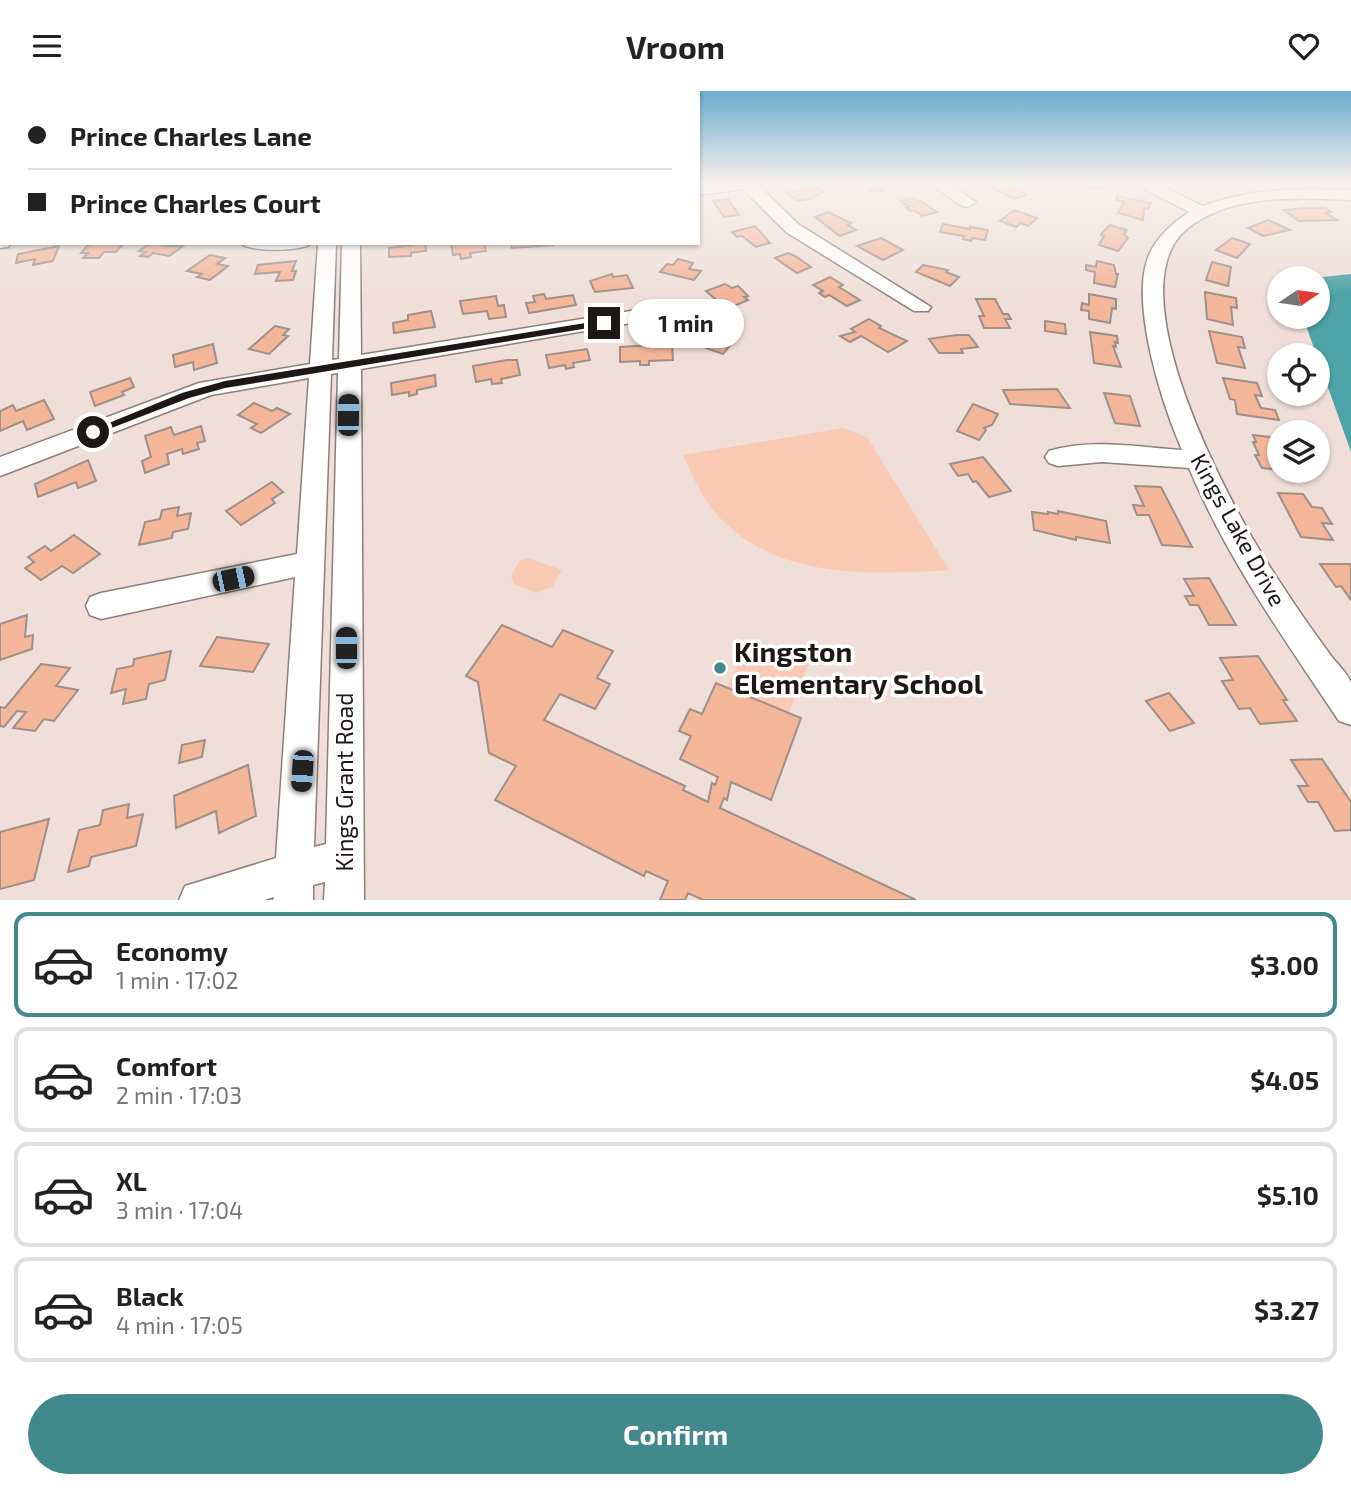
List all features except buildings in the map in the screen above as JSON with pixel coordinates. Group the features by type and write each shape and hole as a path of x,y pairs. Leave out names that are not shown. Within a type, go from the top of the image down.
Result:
{"street":[{"path":"783,221 921,307"},
{"name":"Kings Lake Drive","path":"1189,221 1178,228 1166,242 1153,271 1152,289 1165,371 1197,460 1252,562 1294,630 1351,710"},
{"name":"Kings Grant Road","path":"327,245 335,368 344,900"},
{"name":"Kings Grant Road","path":"294,886 312,562 351,245"},
{"path":"0,467 207,389 649,314"},
{"path":"1058,457 1102,453 1197,460"},
{"path":"101,606 312,562"},
{"path":"200,900 294,886 345,857"}],"shaded area":[{"path":"843,428 867,437 949,570 858,572 799,563 771,553 745,539 721,519 699,489 683,455"},
{"path":"528,558 562,570 552,587 536,593 514,584 511,576 520,560"},
{"path":"749,639 809,663 789,713 727,687"}],"water":[{"path":"1351,274 1351,452 1330,393 1330,343 1312,343 1307,329 1330,329 1330,276"}],"place":[{"name":"Kingston Elementary School","path":"720,668"}],"route":[{"path":"93,432 185,396 225,384 604,323"}]}
